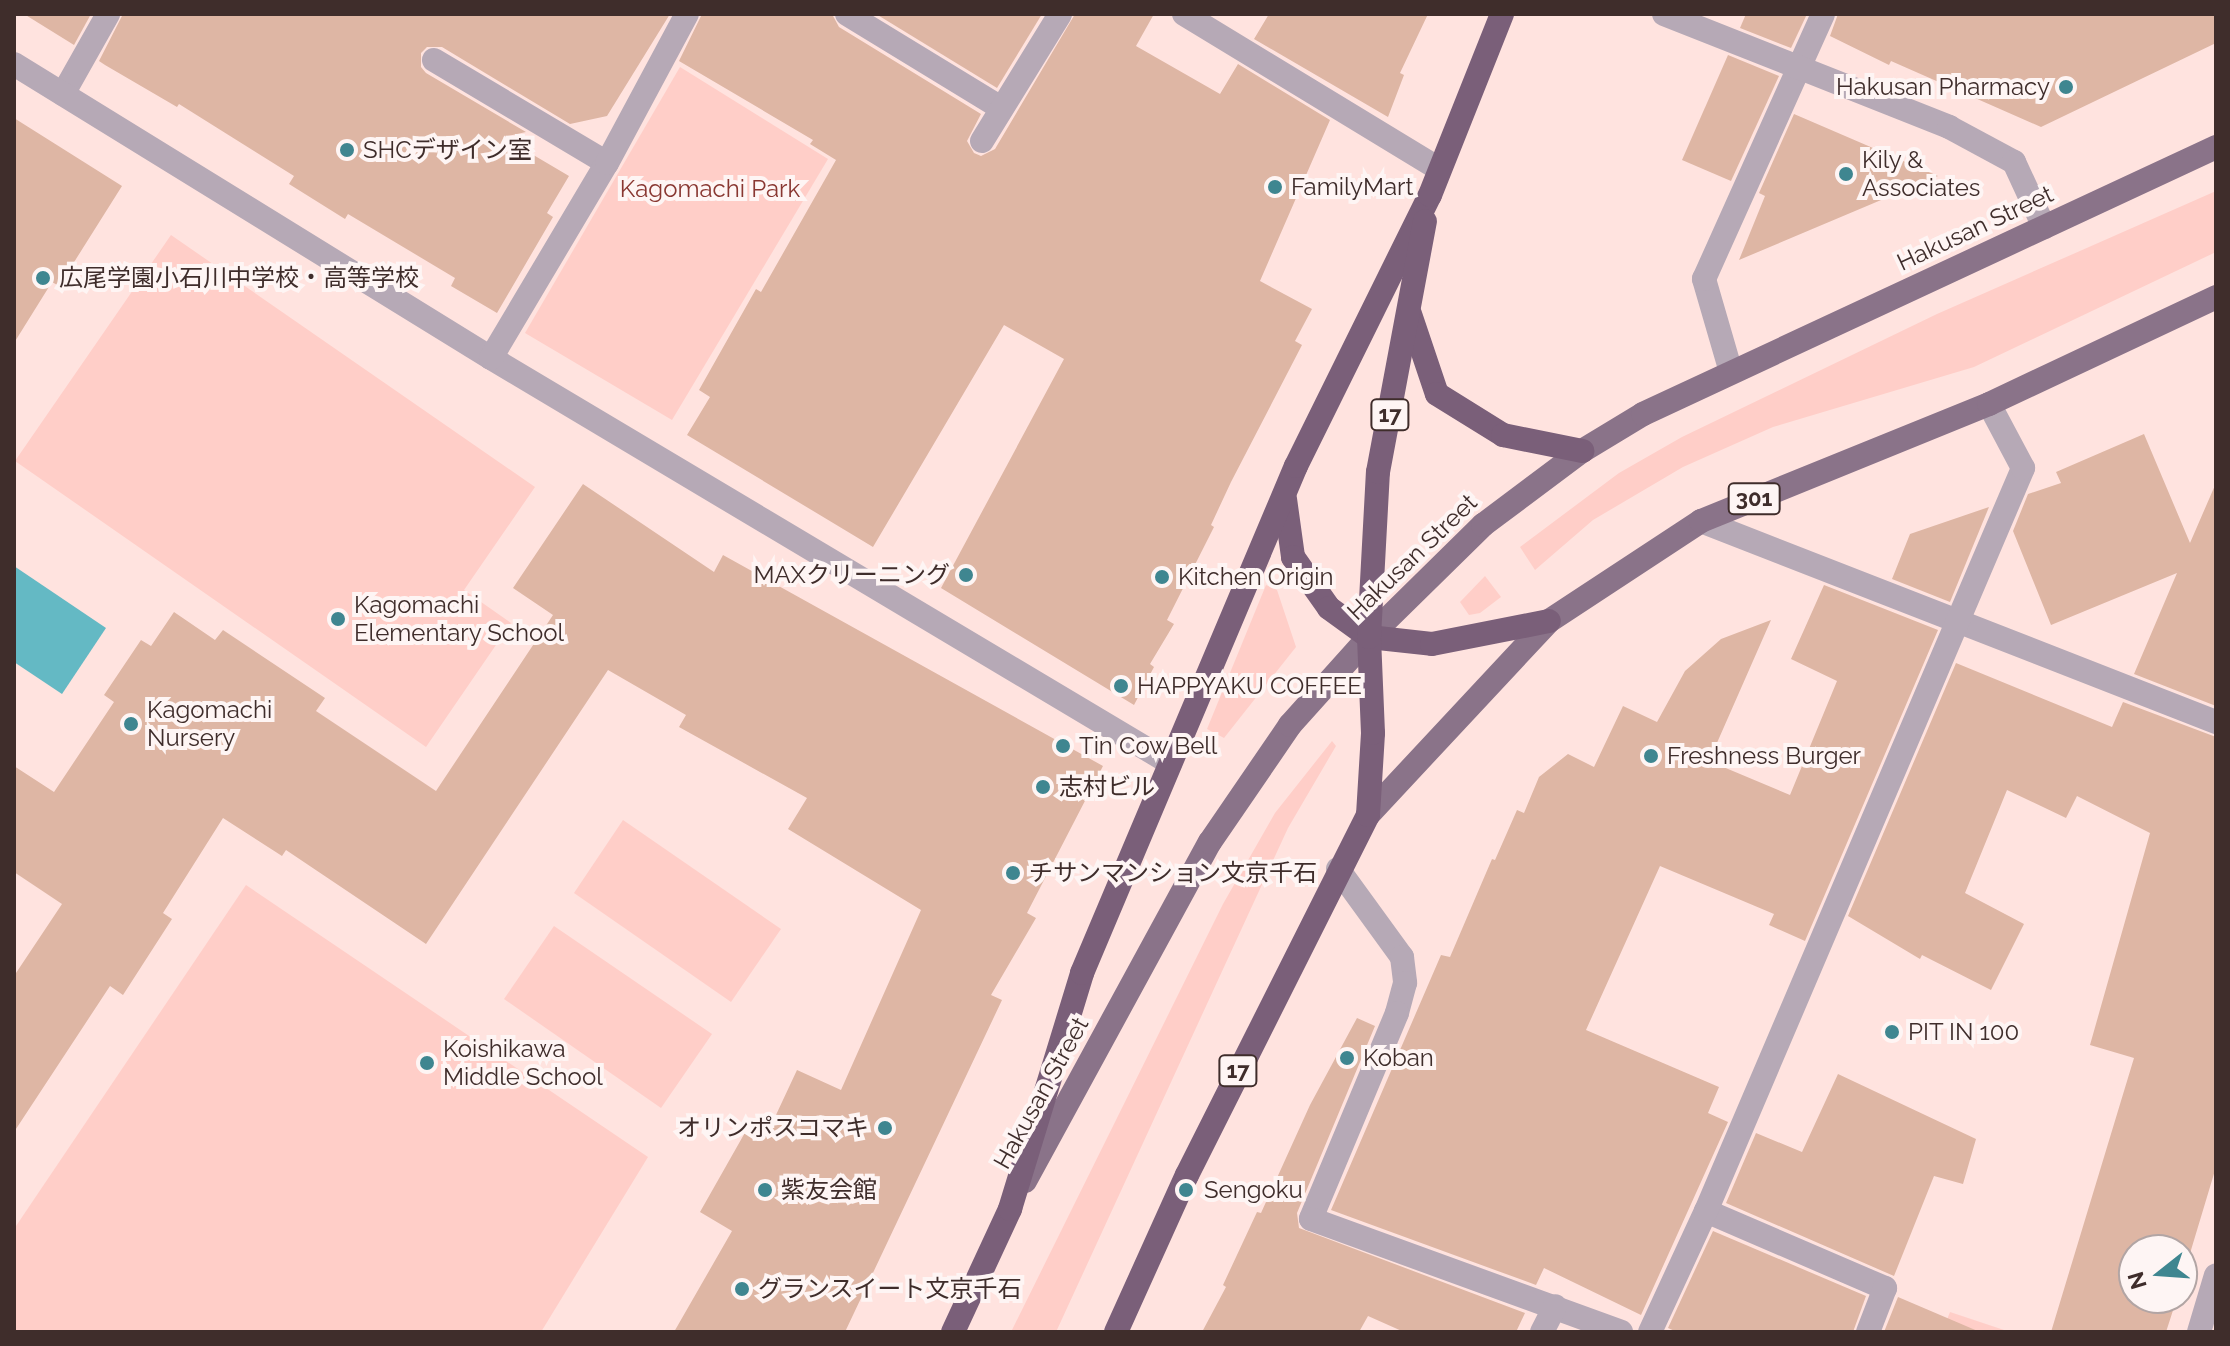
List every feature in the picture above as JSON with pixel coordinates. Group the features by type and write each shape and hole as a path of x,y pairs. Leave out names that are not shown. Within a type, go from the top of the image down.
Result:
{"highway":[{"name":"17","path":"1010,1209 1082,973 1296,466 1430,195 1502,14"},
{"name":"17","path":"1116,1332 1187,1175 1338,869 1368,815 1373,733 1369,637 1378,472 1430,195"},
{"name":"17","path":"1409,312 1437,394 1503,435 1582,451"},
{"name":"17","path":"1285,497 1293,557 1329,608 1369,637 1432,644 1549,621"},
{"name":"Hakusan Street","path":"953,1332 1010,1209"}],"main road":[{"name":"Hakusan Street","path":"1010,1209 1210,842 1290,725 1369,637 1483,525 1582,451 1643,414 2216,147"},
{"name":"301","path":"1368,815 1549,621 1701,521 1989,404 2216,297"}],"street":[{"path":"63,94 108,14"},
{"path":"491,358 607,163 687,14"},
{"path":"847,14 1001,108"},
{"path":"982,141 1060,14"},
{"path":"1184,14 1439,169"},
{"path":"1664,14 1796,69 1949,127 2014,162 2044,227"},
{"path":"1731,372 1704,279 1823,14"},
{"path":"434,60 607,163"},
{"path":"14,64 491,358 1170,763"},
{"path":"1650,1332 1706,1211 2023,468 1989,404"},
{"path":"1701,521 2216,722"},
{"path":"1338,869 1402,957 1405,983 1397,1013 1311,1219 1621,1332"},
{"path":"1706,1211 1885,1288 1868,1332"},
{"path":"2199,1332 2216,1275"},
{"path":"1542,1332 1555,1306"}],"green space":[{"name":"Kagomachi Park","path":"680,67 828,159 672,420 525,333"},
{"path":"2216,191 2216,252 1974,367 1773,427 1683,467 1593,520 1535,570 1520,547 1619,473 1682,437 1937,314"},
{"path":"171,235 535,487 464,590 511,623 426,747 15,461"},
{"path":"1485,576 1501,597 1480,613 1469,615 1460,602"},
{"path":"1266,585 1277,590 1296,647 1224,738 1207,729"},
{"path":"1332,741 1336,746 1288,828 1056,1332 1011,1332 1223,904 1275,813"},
{"path":"623,820 781,929 731,1002 574,893"},
{"path":"246,885 648,1157 541,1332 14,1332 14,1229"},
{"path":"554,926 712,1034 661,1108 504,999"},
{"path":"1950,1312 2010,1332 1942,1332"}],"water":[{"path":"14,566 106,628 62,694 14,662"}],"building":[{"path":"24,14 91,14 74,45"},
{"path":"123,14 670,14 607,116 570,124 442,47 427,47 421,53 421,67 426,73 526,132 503,137 569,176 547,213 553,217 497,313 451,286 455,278 348,214 345,219 289,184 294,176 179,104 177,107 99,61"},
{"path":"702,14 832,14 839,27 981,114 967,141 974,153 981,156 995,149 1075,14 1154,14 1136,46 1220,94 1238,64 1330,120 1260,281 1312,309 1295,341 1302,345 1231,482 1211,525 1214,527 1167,620 1174,624 1150,664 1154,667 1134,705 941,588 1064,359 1004,325 873,547 687,435 710,397 699,390 756,289 761,292 836,160 810,144 813,140 679,61"},
{"path":"876,14 1042,14 997,88"},
{"path":"1269,14 1428,14 1400,73 1404,75 1388,117 1254,39"},
{"path":"1746,14 1807,14 1791,48 1740,28"},
{"path":"1838,14 2216,14 2216,43 2041,127 1891,61 1889,65 1830,36"},
{"path":"1728,55 1779,76 1731,181 1682,160"},
{"name":"Kily & Associates","path":"1794,114 1938,176 1739,260 1765,196 1759,193"},
{"name":"広尾学園小石川中学校・高等学校","path":"14,118 122,186 59,286 52,282 14,343"},
{"path":"2144,434 2190,543 2216,483 2216,706 2134,674 2177,573 2051,625 2013,531 2028,494 2061,483 2056,472"},
{"path":"583,484 714,572 723,555 1103,766 1027,913 1036,918 991,995 1002,1000 845,1332 674,1332 732,1231 700,1212 751,1122 768,1132 797,1070 841,1090 921,910 788,829 807,798 679,727 686,715 608,670 426,944 286,850 282,856 223,818 163,913 172,919 123,995 110,986 14,1132 14,976 62,904 14,872 14,766 54,792 114,702 104,695 141,640 151,646 174,612 215,640 223,630 325,698 316,711 436,791 553,615 513,588"},
{"path":"1989,507 1950,602 1892,579 1910,534"},
{"path":"1824,585 1938,630 1805,941 1769,925 1774,914 1660,866 1586,1030 1719,1087 1708,1113 1728,1122 1641,1315 1544,1268 1536,1285 1331,1210 1441,955 1450,957 1492,859 1495,860 1517,810 1524,813 1539,777 1568,754 1594,767 1623,706 1657,722 1685,671 1721,639 1771,620 1709,761 1790,795 1837,681 1791,659"},
{"path":"1956,663 2112,727 2123,702 2216,737 2216,1167 2196,1234 2118,1234 2118,1314 2172,1314 2166,1332 2051,1332 2134,1058 2090,1045 2150,833 2077,796 2066,818 2007,790 1965,893 2024,924 1991,990 1922,955 1920,959 1848,916"},
{"path":"1357,1018 1375,1026 1297,1213 1299,1228 1525,1313 1516,1332 1404,1332 1368,1316 1359,1332 1202,1332 1226,1287 1223,1285 1257,1212 1261,1213 1310,1105"},
{"path":"1838,1074 1976,1139 1963,1184 1934,1176 1894,1276 1726,1203 1756,1133 1802,1152"},
{"path":"1713,1231 1866,1296 1853,1332 1677,1332 1668,1328"},
{"path":"1898,1297 1980,1332 1884,1332"}],"place":[{"name":"Hakusan Pharmacy","path":"2066,87"},
{"name":"SHCデザイン室","path":"347,150"},
{"name":"Kily & Associates","path":"1846,174"},
{"name":"FamilyMart","path":"1275,187"},
{"name":"広尾学園小石川中学校・高等学校","path":"43,278"},
{"name":"MAXクリーニング","path":"966,575"},
{"name":"Kitchen Origin","path":"1162,577"},
{"name":"Kagomachi Elementary School","path":"338,619"},
{"name":"HAPPYAKU COFFEE","path":"1121,686"},
{"name":"Kagomachi Nursery","path":"131,724"},
{"name":"Tin Cow Bell","path":"1063,746"},
{"name":"Freshness Burger","path":"1651,756"},
{"name":"志村ビル","path":"1043,787"},
{"name":"チサンマンション文京千石","path":"1013,873"},
{"name":"PIT IN 100","path":"1892,1032"},
{"name":"Koban","path":"1347,1058"},
{"name":"Koishikawa Middle School","path":"427,1063"},
{"name":"オリンポスコマキ","path":"885,1128"},
{"name":"紫友会館","path":"765,1190"},
{"name":"Sengoku","path":"1186,1190"},
{"name":"グランスイート文京千石","path":"742,1289"}]}
